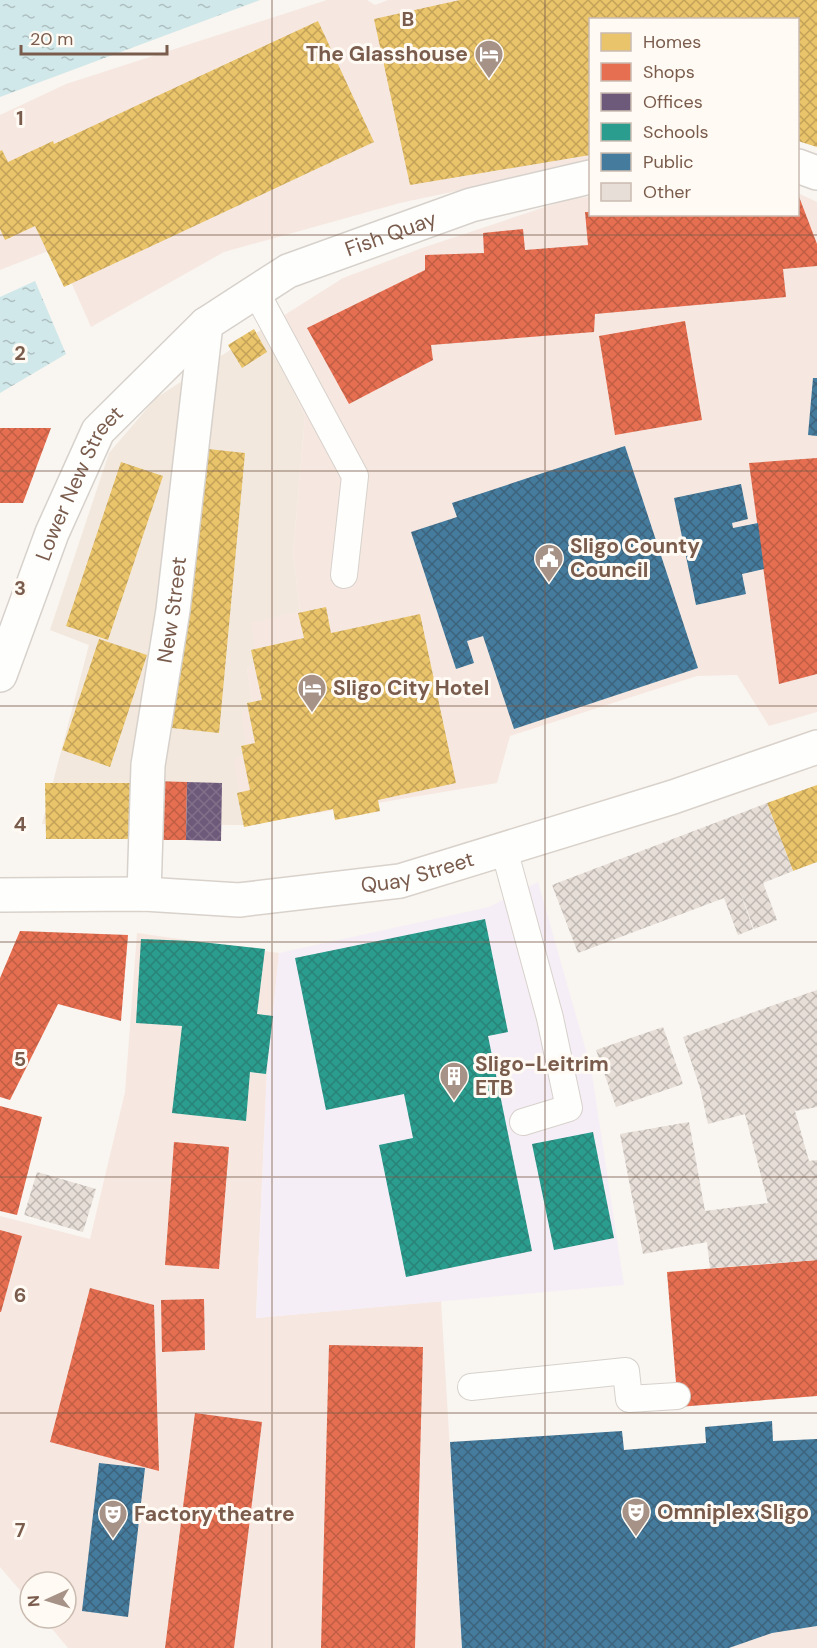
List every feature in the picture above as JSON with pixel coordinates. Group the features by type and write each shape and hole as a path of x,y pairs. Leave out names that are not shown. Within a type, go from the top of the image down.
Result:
{"street":[{"path":"799,166 817,173"},
{"name":"Fish Quay","path":"206,324 288,271 471,205 589,177"},
{"name":"Lower New Street","path":"0,675 12,603 98,430 206,324"},
{"name":"New Street","path":"144,894 148,765 173,610 206,324"},
{"name":"Quay Street","path":"0,895 144,894 239,900 400,881 673,797 817,747"}],"lane":[{"path":"256,292 354,476 344,575"},
{"path":"504,849 550,1017 569,1108 523,1122"},
{"path":"471,1387 626,1371 629,1400 677,1396"}],"shaded area":[{"path":"327,0 367,0 375,5 388,0 817,0 817,147 799,141 799,18 589,18 589,163 400,203 224,252 91,327 56,248 0,270 0,115 66,84"},
{"path":"799,193 817,202 817,712 769,726 737,675 697,676 510,736 497,783 245,825 234,760 246,753 242,712 253,708 247,668 257,663 251,623 300,611 293,554 305,416 264,328 343,278 422,248 572,198 589,197 589,216 799,216"},
{"path":"264,328 305,416 293,554 300,611 257,663 247,668 253,708 246,753 245,825 42,824 89,645 50,630 109,453 156,398"},
{"path":"538,882 591,1068 624,1285 256,1318 267,1068 279,953 489,907"},
{"path":"137,933 279,953 267,1073 256,1318 441,1301 462,1648 68,1648 53,1630 78,1630 78,1570 18,1570 18,1588 0,1567 0,1216 90,1239 125,1092"},
{"path":"817,1626 817,1648 729,1648 772,1633"}],"water":[{"path":"0,0 260,0 0,97"},
{"path":"35,281 66,354 0,393 0,297"}],"building: Homes":[{"name":"The Glasshouse","path":"460,0 817,0 817,147 799,141 799,18 589,18 589,155 410,185 374,19"},
{"path":"318,21 374,142 64,287 35,226 5,240 0,229 0,151 2,150 8,162 53,141 54,144"},
{"path":"254,329 267,352 242,368 228,345"},
{"path":"199,448 245,453 219,733 172,728"},
{"path":"121,462 163,476 108,640 66,626"},
{"path":"326,607 331,633 420,614 456,783 378,800 380,811 335,820 333,809 244,827 237,793 250,790 241,746 255,743 247,703 262,700 251,650 304,638 298,613"},
{"path":"99,639 147,655 110,767 62,750"},
{"path":"45,783 141,783 141,839 46,839"},
{"path":"817,785 817,862 793,871 767,803"}],"building: Shops":[{"path":"799,197 817,244 817,266 783,269 786,297 595,314 594,332 431,345 433,360 349,404 307,328 425,270 425,255 484,253 483,233 523,229 525,250 588,245 585,212 589,212 589,216 799,216"},
{"path":"685,321 702,420 615,435 599,336"},
{"path":"0,428 51,428 23,503 0,503"},
{"path":"817,458 817,674 779,684 749,463"},
{"path":"152,781 187,782 186,840 151,840"},
{"path":"20,931 128,935 121,1021 58,1004 10,1100 0,1097 0,978"},
{"path":"0,1106 42,1117 17,1215 0,1211"},
{"path":"174,1142 229,1147 219,1269 165,1265"},
{"path":"0,1230 22,1236 1,1312 0,1312"},
{"path":"817,1260 817,1396 678,1407 667,1272"},
{"path":"90,1288 154,1305 159,1471 50,1442"},
{"path":"204,1299 205,1350 162,1352 161,1300"},
{"path":"329,1345 423,1347 415,1648 321,1648"},
{"path":"195,1413 262,1422 234,1648 165,1648"}],"building: Offices":[{"path":"187,782 222,783 221,841 186,840"}],"building: Schools":[{"name":"Sligo-Leitrim ETB","path":"485,919 508,1032 488,1036 532,1251 406,1277 379,1145 413,1138 404,1094 326,1110 295,958"},
{"path":"141,939 192,941 265,949 257,1014 273,1016 266,1074 250,1072 246,1121 172,1113 182,1026 136,1023"},
{"path":"593,1132 614,1238 554,1250 532,1144"}],"building: Public":[{"path":"813,378 817,378 817,436 808,435"},
{"name":"Sligo County Council","path":"625,446 698,668 514,729 483,636 467,641 474,663 456,669 411,532 457,517 452,503"},
{"name":"Sligo County Council","path":"741,484 748,519 732,523 733,528 758,523 764,569 742,574 746,594 696,605 674,498"},
{"name":"Omniplex Sligo","path":"772,1421 773,1441 817,1439 817,1626 772,1633 729,1648 462,1648 450,1442 622,1431 624,1450 706,1443 705,1427"},
{"name":"Factory theatre","path":"99,1463 145,1468 128,1617 82,1611"}],"building: Other":[{"path":"767,803 793,871 763,883 777,920 754,929 737,883 753,929 738,935 724,898 578,953 552,885"},
{"path":"817,990 817,1107 795,1111 809,1161 817,1160 817,1260 710,1268 707,1242 643,1254 620,1134 689,1122 705,1211 768,1203 745,1114 708,1124 700,1088 683,1037"},
{"path":"663,1027 683,1084 616,1107 596,1050"},
{"path":"37,1172 96,1189 83,1232 24,1215"}],"place":[{"name":"The Glasshouse","path":"489,80"},
{"name":"Sligo County Council","path":"549,584"},
{"name":"Sligo City Hotel","path":"312,714"},
{"name":"Sligo-Leitrim ETB","path":"454,1102"},
{"name":"Omniplex Sligo","path":"636,1538"},
{"name":"Factory theatre","path":"113,1540"}]}
